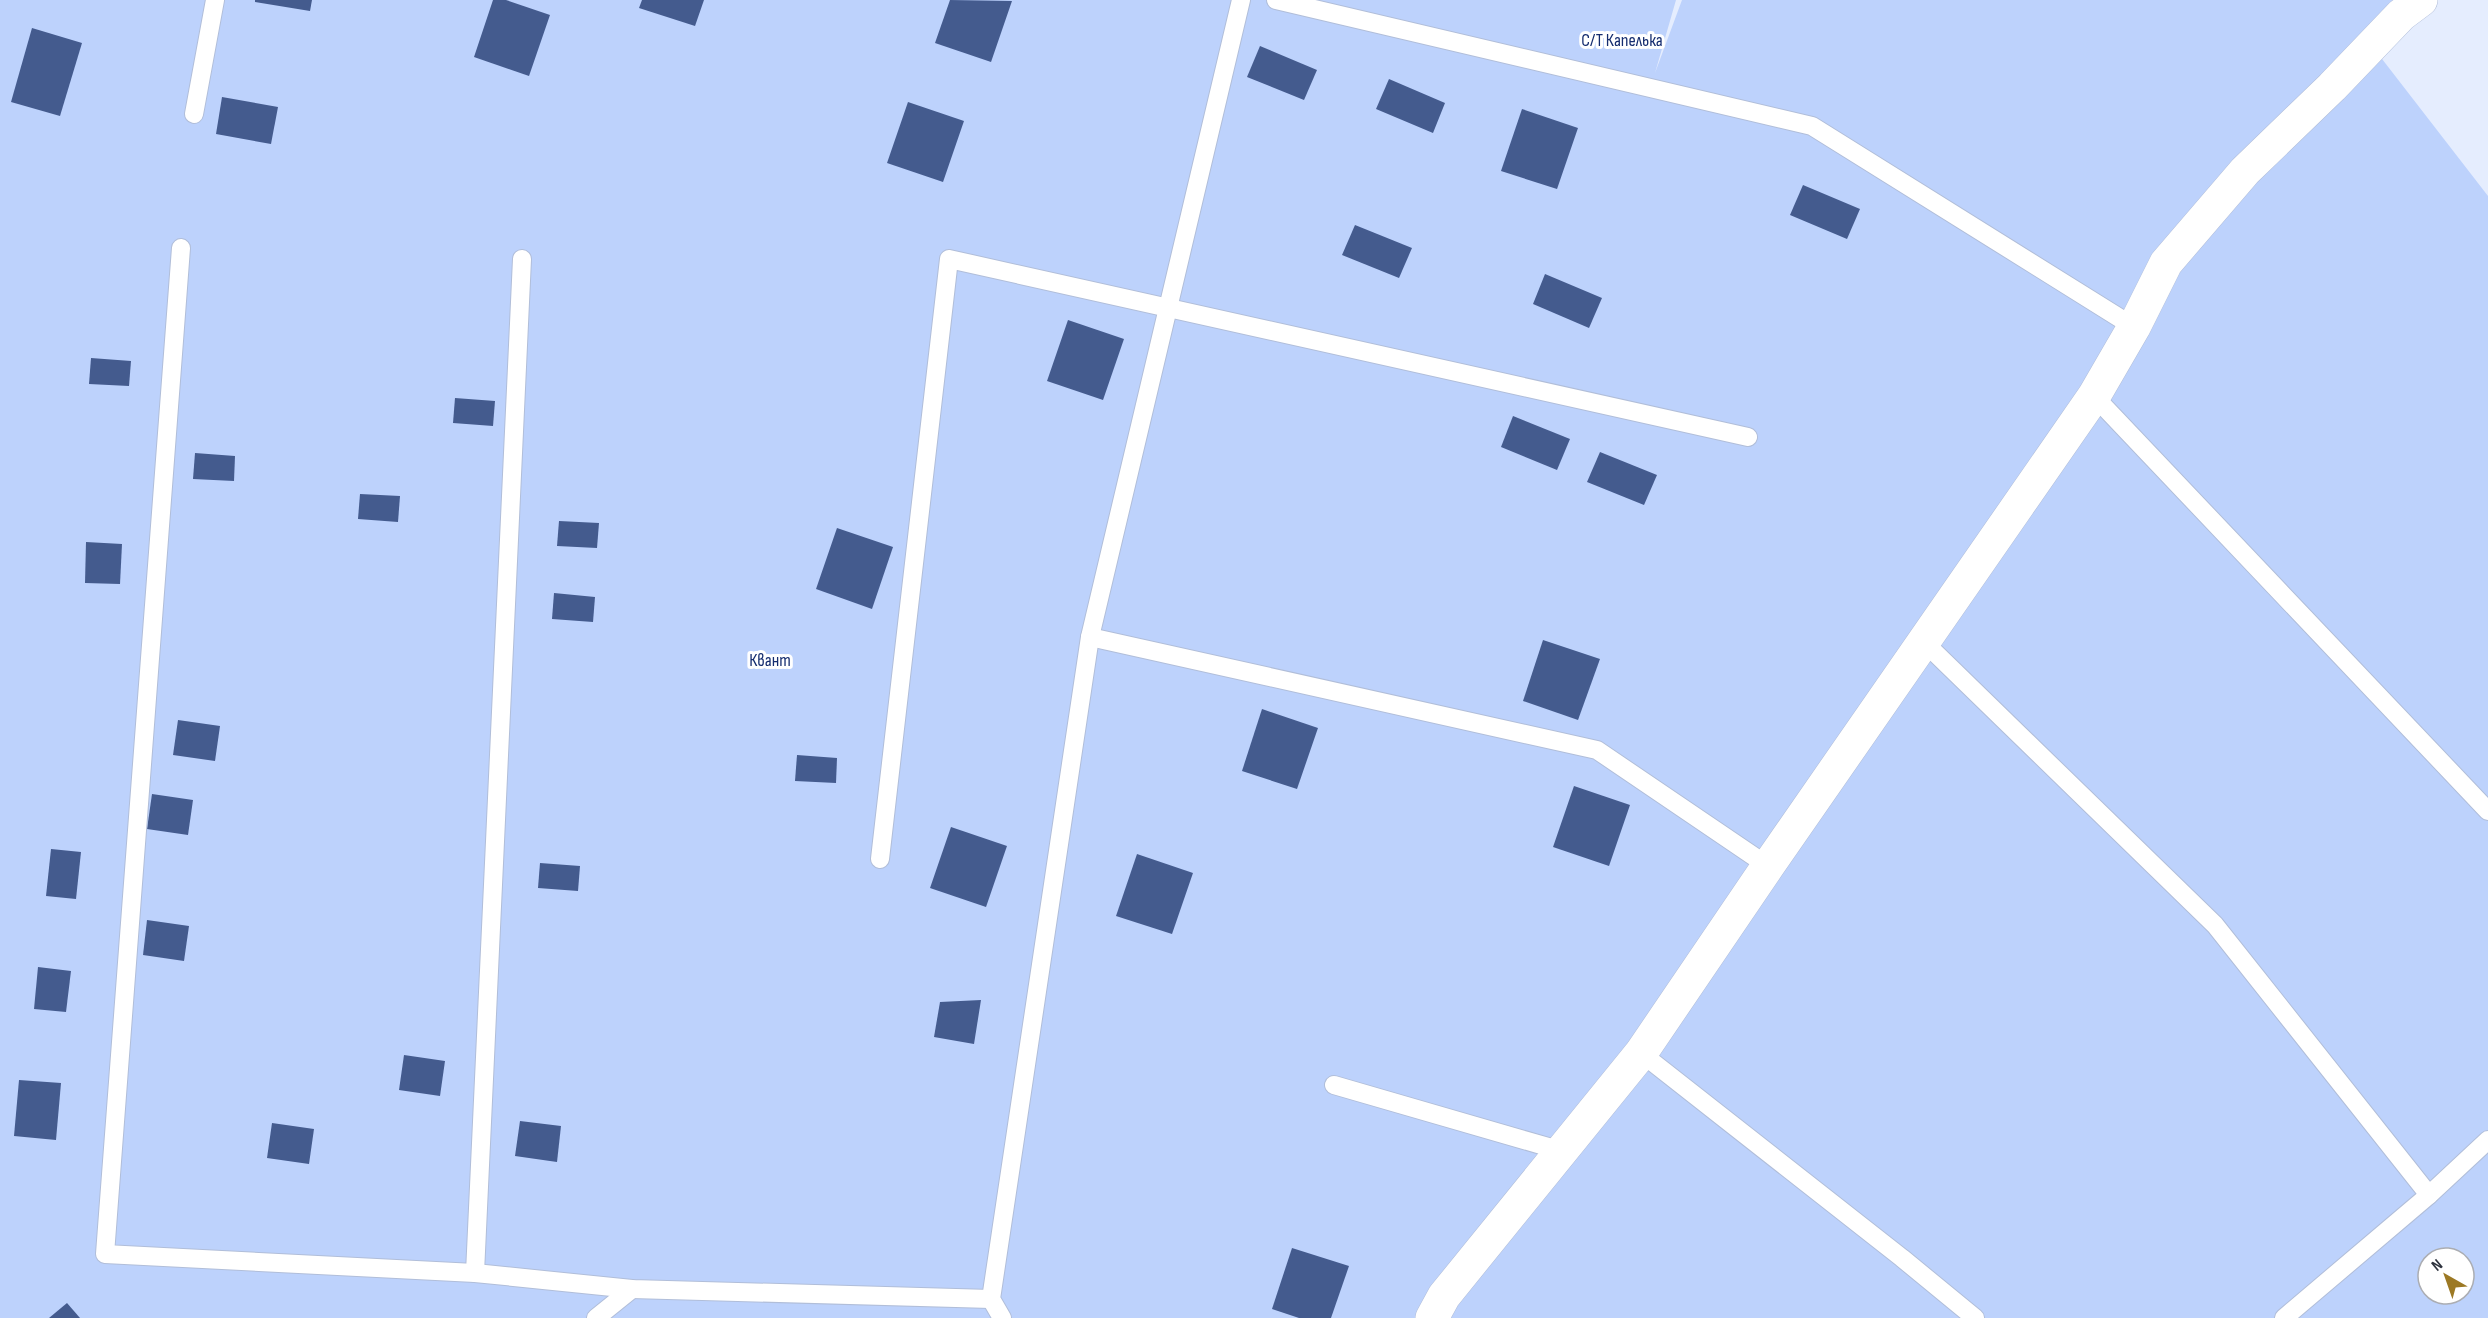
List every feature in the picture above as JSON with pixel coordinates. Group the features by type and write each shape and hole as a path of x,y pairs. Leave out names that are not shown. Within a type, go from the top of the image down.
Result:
{"street":[{"path":"1432,1318 1444,1296 1641,1053 2094,396 2134,327 2166,263 2245,171 2332,87 2401,15 2421,0"}],"lane":[{"path":"194,114 215,0"},
{"path":"1002,1318 991,1299 1090,637 1241,0"},
{"path":"1276,0 1812,126 2134,327"},
{"path":"181,248 105,1254 475,1273 632,1289 991,1299"},
{"path":"475,1273 522,259"},
{"path":"880,859 949,259 1748,437"},
{"path":"2094,396 2488,811"},
{"path":"1090,637 1598,750 1768,866"},
{"path":"1924,642 2215,925 2429,1195"},
{"path":"1641,1053 1975,1318"},
{"path":"1334,1084 1562,1151"},
{"path":"2284,1318 2429,1195 2488,1140"},
{"path":"596,1318 632,1289"}],"green space":[{"name":"Квант","path":"0,0 1676,0 1655,73 1682,0 2434,0 2372,46 2488,196 2488,1318 0,1318"}],"building":[{"path":"255,0 312,0 310,11 255,2"},
{"path":"493,0 506,0 550,15 529,76 474,57"},
{"path":"642,0 704,0 695,26 639,8"},
{"path":"950,0 1012,1 991,62 935,43"},
{"path":"32,28 82,43 60,116 11,102"},
{"path":"1260,46 1317,70 1304,100 1247,77"},
{"path":"1389,79 1445,103 1433,133 1376,109"},
{"path":"222,97 278,107 271,144 216,134"},
{"path":"908,102 964,121 943,182 887,163"},
{"path":"1522,109 1578,128 1557,189 1501,171"},
{"path":"1803,185 1860,209 1847,239 1790,215"},
{"path":"1355,225 1412,248 1399,278 1342,255"},
{"path":"1545,274 1602,298 1589,328 1533,304"},
{"path":"1068,320 1124,339 1103,400 1047,381"},
{"path":"91,358 131,361 129,386 89,384"},
{"path":"455,398 495,401 493,426 453,423"},
{"path":"1513,416 1570,439 1557,470 1501,447"},
{"path":"1600,452 1657,475 1644,505 1587,482"},
{"path":"195,453 235,456 234,481 193,479"},
{"path":"360,494 400,496 398,522 358,519"},
{"path":"559,521 599,523 597,548 557,546"},
{"path":"837,528 893,547 872,609 816,589"},
{"path":"86,542 122,544 120,584 85,583"},
{"path":"554,593 595,597 593,622 552,619"},
{"path":"1543,640 1600,659 1578,720 1523,701"},
{"path":"1262,709 1318,728 1297,789 1242,771"},
{"path":"178,720 220,726 215,761 173,755"},
{"path":"797,755 837,758 836,783 795,781"},
{"path":"1574,786 1630,805 1609,866 1553,847"},
{"path":"152,794 193,800 188,835 147,829"},
{"path":"951,827 1007,846 986,907 930,888"},
{"path":"51,849 81,852 76,899 46,896"},
{"path":"1137,854 1193,873 1172,934 1116,916"},
{"path":"540,863 580,866 578,891 538,888"},
{"path":"147,920 189,926 184,961 143,955"},
{"path":"38,967 71,971 66,1012 34,1009"},
{"path":"981,1000 974,1044 934,1037 940,1002"},
{"path":"404,1055 445,1061 440,1096 399,1090"},
{"path":"19,1080 61,1083 56,1140 14,1136"},
{"path":"520,1121 561,1126 557,1162 515,1156"},
{"path":"272,1123 314,1129 309,1164 267,1158"},
{"path":"1292,1248 1349,1266 1331,1318 1299,1318 1272,1309"},
{"path":"67,1303 80,1318 49,1318"}],"park label":[{"name":"С/Т Капелька","path":"1622,40"}]}
